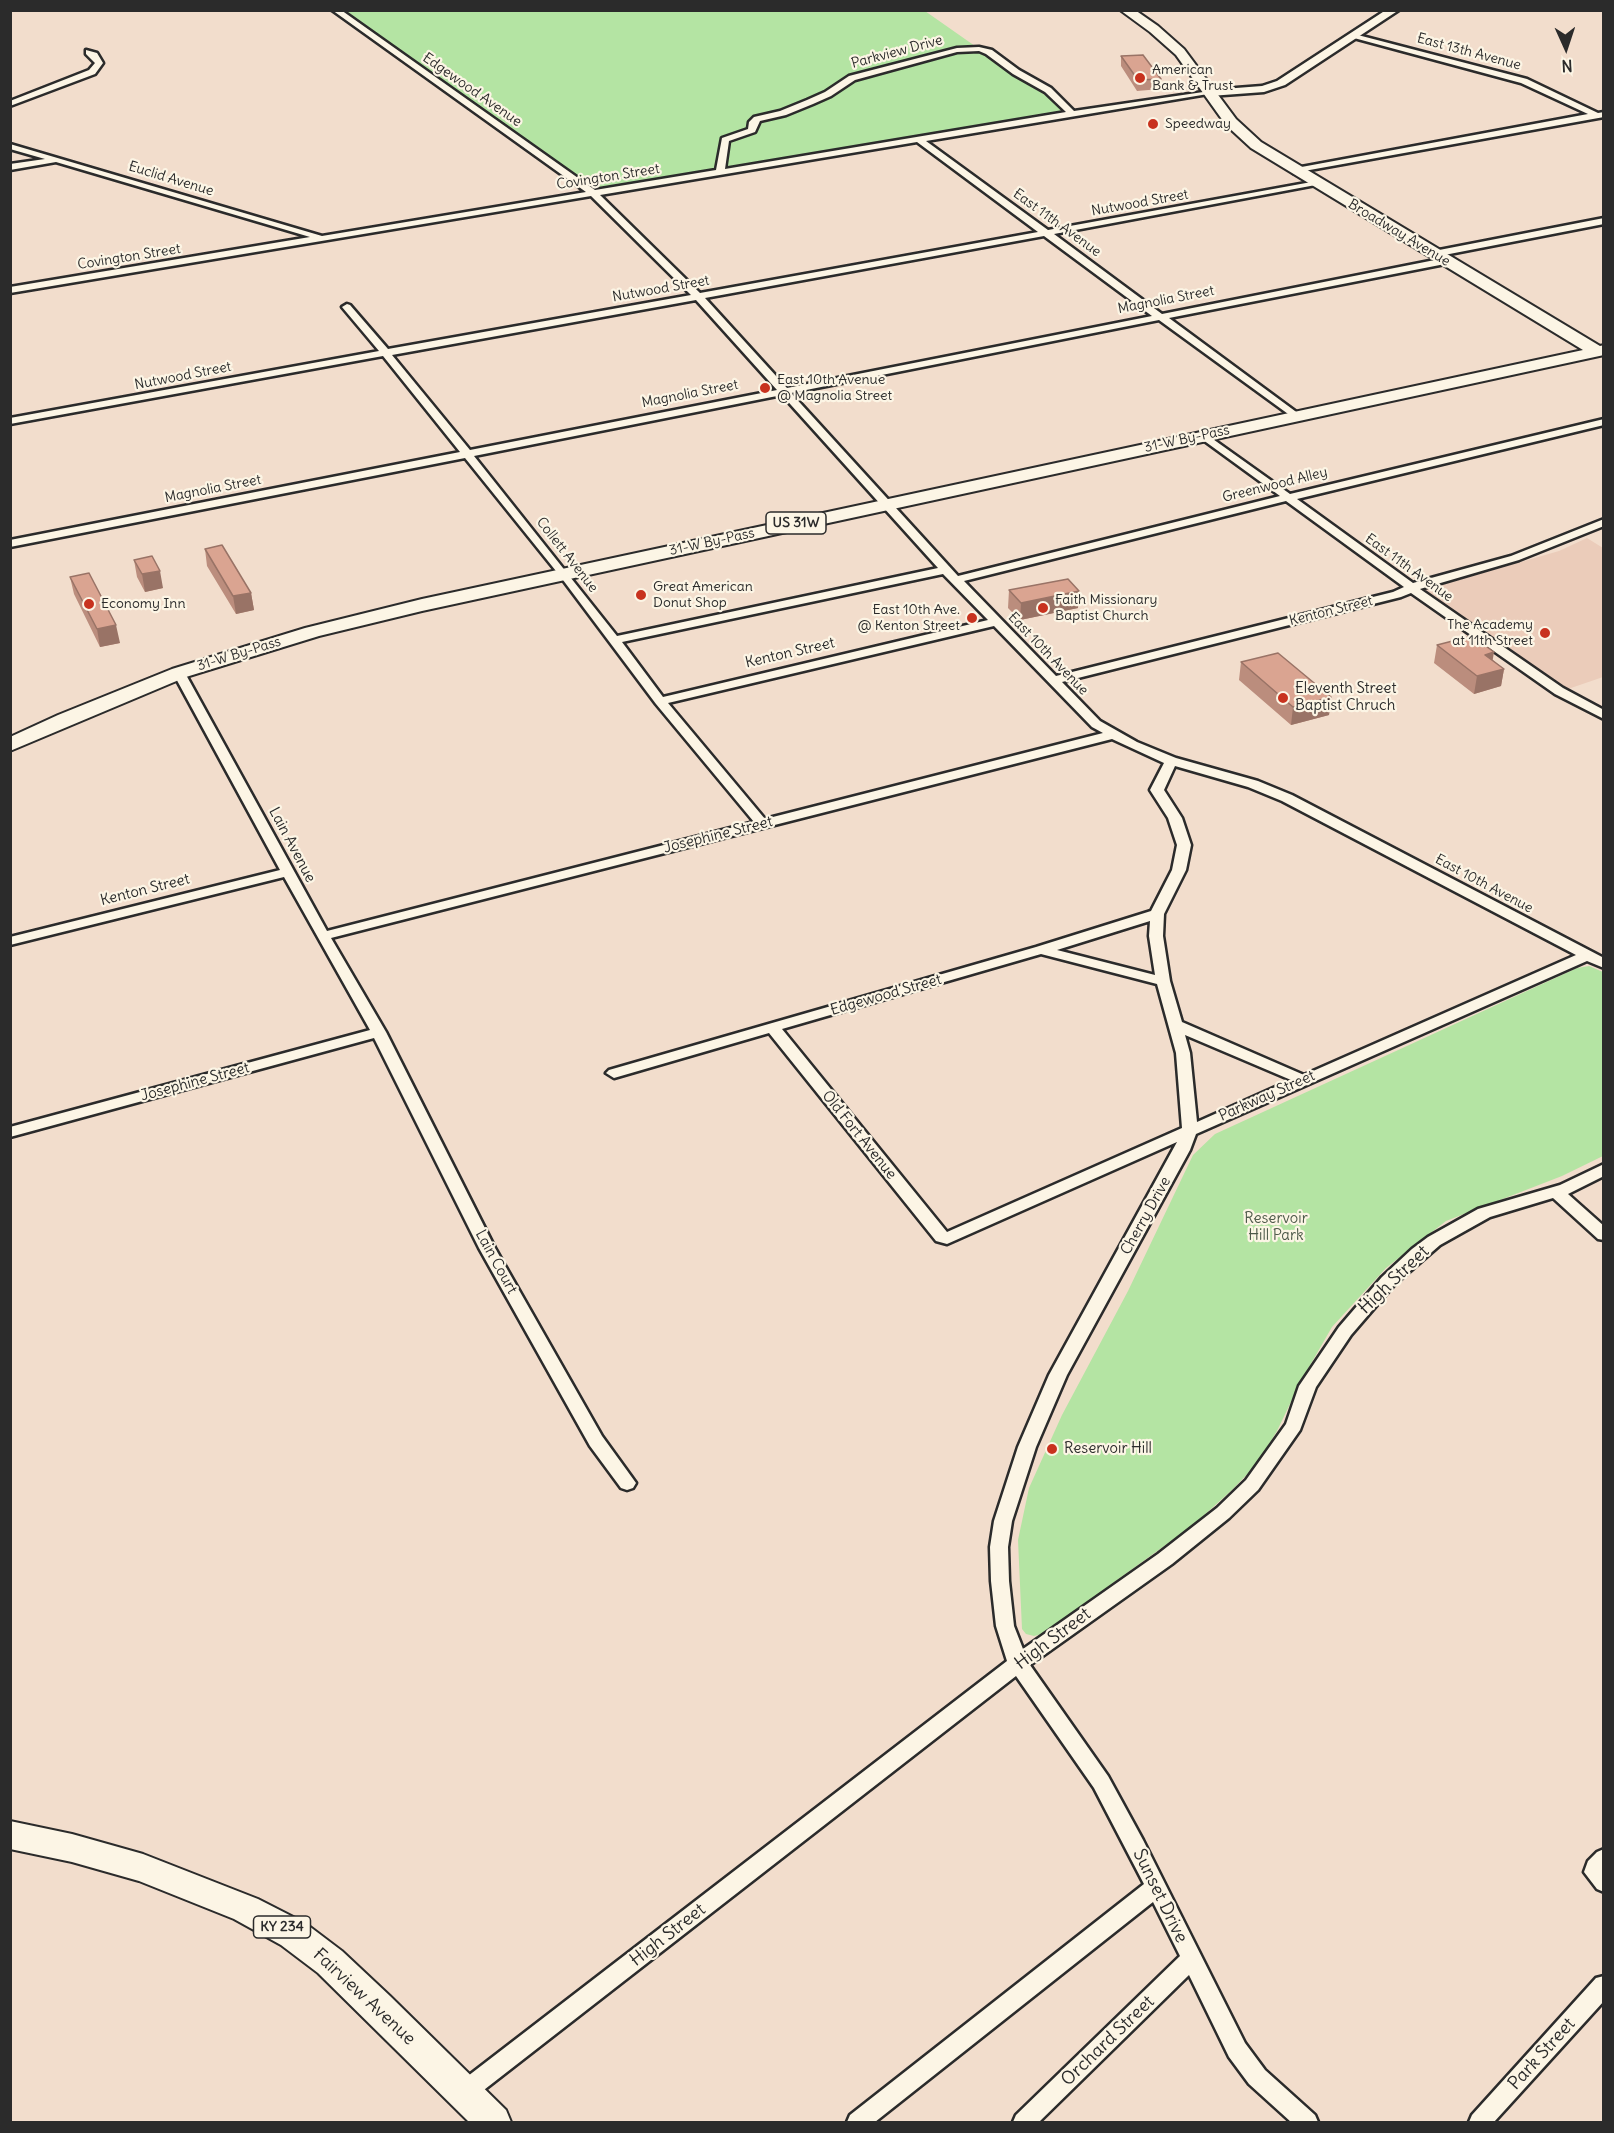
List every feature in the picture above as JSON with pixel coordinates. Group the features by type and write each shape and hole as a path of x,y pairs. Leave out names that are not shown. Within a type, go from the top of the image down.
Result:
{"main road":[{"name":"Broadway Avenue","path":"1126,10 1170,41 1241,133 1317,184 1601,352"},
{"name":"31-W By-Pass","path":"10,745 65,718 179,673 312,632 422,604 1203,435 1601,352"},
{"name":"Fairview Avenue","path":"10,1835 72,1848 143,1868 270,1920 330,1962 493,2122"}],"street":[{"name":"Edgewood Avenue","path":"335,10 593,193"},
{"path":"1210,93 1273,87 1296,75 1394,10"},
{"name":"East 13th Avenue","path":"1357,36 1524,81 1601,116"},
{"name":"Parkview Drive","path":"720,172 725,140 752,130 753,122 757,119 783,113 814,100 852,78 957,50 979,49 988,52 1052,93 1072,114"},
{"path":"10,104 92,72 99,63 89,52"},
{"name":"Covington Street","path":"10,290 918,139 1210,93"},
{"path":"1296,171 1601,116"},
{"name":"East 11th Avenue","path":"918,139 1295,416"},
{"name":"Euclid Avenue","path":"10,146 323,238"},
{"path":"10,167 62,160"},
{"name":"Nutwood Street","path":"10,422 1317,184"},
{"name":"East 10th Avenue","path":"593,193 698,296 955,580 1080,710 1112,735 1171,761 1253,784 1287,798 1604,964"},
{"name":"Magnolia Street","path":"10,544 1161,317 1604,221"},
{"name":"Collett Avenue","path":"347,307 386,352 564,574 660,701 762,824"},
{"name":"Greenwood Alley","path":"955,580 1604,422"},
{"name":"East 11th Avenue","path":"1203,435 1411,588 1559,691 1604,715"},
{"name":"Kenton Street","path":"1053,680 1397,595 1411,588 1515,558 1604,522"},
{"path":"614,640 946,570"},
{"name":"Kenton Street","path":"660,701 997,622"},
{"name":"Lain Avenue","path":"179,673 287,872 379,1032"},
{"name":"Josephine Street","path":"323,936 1112,735"},
{"name":"Cherry Drive","path":"1018,1664 1005,1626 1000,1581 999,1546 1009,1496 1058,1375 1182,1150 1190,1130 1187,1076 1178,1026 1163,981 1157,949 1157,914 1179,870 1184,845 1175,818 1157,790 1171,761"},
{"name":"Kenton Street","path":"10,941 287,872"},
{"name":"Edgewood Street","path":"614,1073 1041,950 1157,914"},
{"path":"1041,950 1163,981"},
{"name":"Parkway Street","path":"949,1237 1586,956"},
{"path":"1178,1026 1304,1080"},
{"name":"Old Fort Avenue","path":"772,1027 942,1237 949,1237"},
{"name":"Josephine Street","path":"10,1132 379,1032"},
{"name":"Lain Court","path":"379,1032 487,1248 596,1441 627,1483"},
{"name":"High Street","path":"463,2093 1018,1664 1076,1620 1165,1559 1223,1513 1252,1485 1290,1431 1308,1386 1359,1314 1402,1267 1434,1241 1484,1213 1573,1186 1604,1169"},
{"path":"1556,1192 1604,1235"},
{"name":"Sunset Drive","path":"1018,1664 1101,1782 1246,2064 1307,2122"},
{"path":"1604,1858 1595,1867 1594,1872 1604,1883"},
{"path":"858,2122 1156,1887"},
{"name":"Orchard Street","path":"1024,2122 1191,1959"},
{"name":"Park Street","path":"1480,2122 1604,1985"}],"shaded area":[{"name":"The Academy at 11th Street","path":"1587,538 1603,548 1603,677 1568,689 1424,590 1559,551"}],"green space":[{"path":"343,11 925,11 1072,114 593,193"},
{"name":"Reservoir Hill Park","path":"1589,966 1603,972 1603,1156 1562,1176 1446,1221 1386,1268 1332,1327 1301,1381 1277,1431 1256,1465 1232,1490 1192,1526 1042,1634 1034,1636 1026,1634 1022,1629 1018,1540 1029,1488 1062,1415 1128,1291 1193,1155 1215,1134 1577,968"}],"building":[{"path":"1143,55 1161,79 1138,80 1121,56"},
{"path":"222,545 251,593 233,596 205,549"},
{"path":"152,556 160,571 142,574 134,560"},
{"path":"89,573 116,625 97,629 70,577"},
{"path":"1068,579 1079,591 1021,603 1009,590"},
{"path":"1472,636 1494,652 1485,655 1504,669 1477,676 1437,645"},
{"path":"1278,653 1331,697 1293,707 1241,662"}],"place":[{"name":"American Bank & Trust","path":"1140,78"},
{"name":"Speedway","path":"1153,124"},
{"name":"East 10th Avenue @ Magnolia Street","path":"765,388"},
{"name":"Great American Donut Shop","path":"641,595"},
{"name":"Economy Inn","path":"89,604"},
{"name":"Faith Missionary Baptist Church","path":"1043,608"},
{"name":"East 10th Ave. @ Kenton Street","path":"972,618"},
{"name":"The Academy at 11th Street","path":"1545,633"},
{"name":"Eleventh Street Baptist Chruch","path":"1283,698"},
{"name":"Reservoir Hill","path":"1052,1449"}]}
